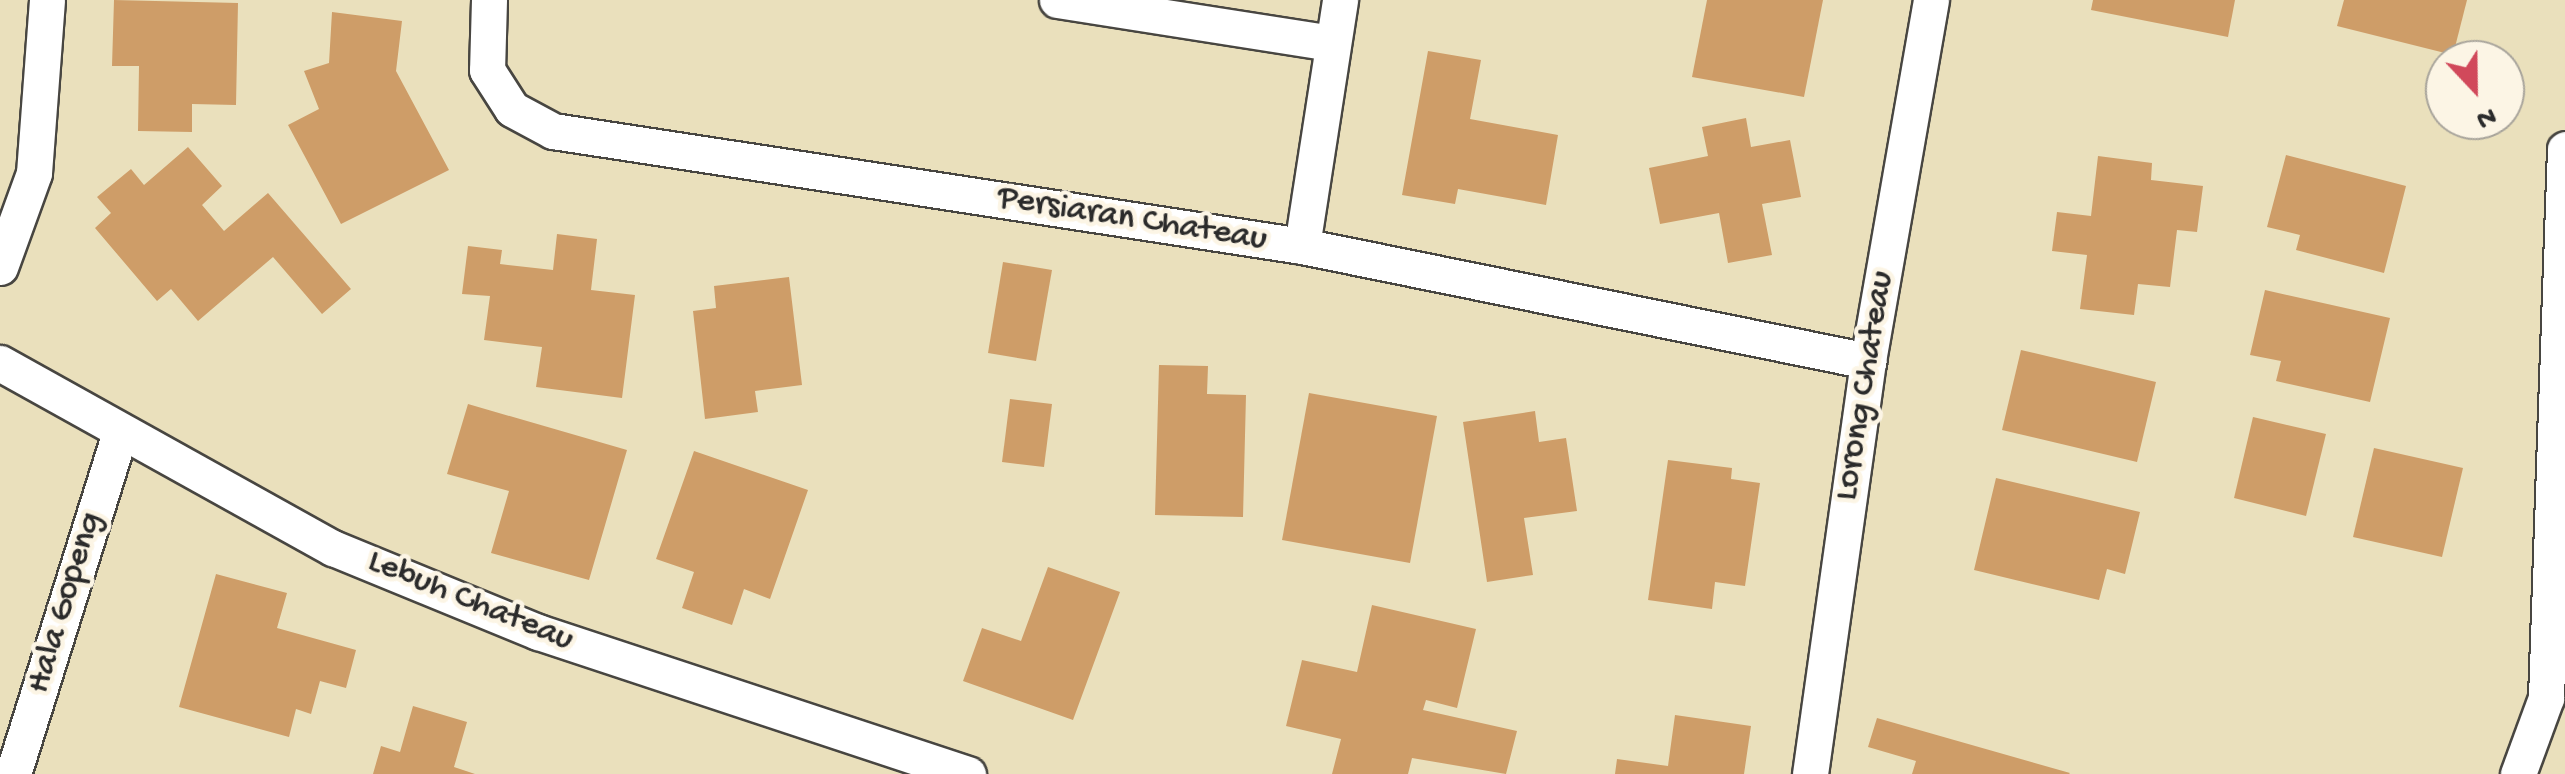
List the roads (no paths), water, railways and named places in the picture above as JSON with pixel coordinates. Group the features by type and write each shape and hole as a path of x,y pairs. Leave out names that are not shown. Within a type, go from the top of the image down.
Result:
{"street":[{"path":"0,267 34,173 47,0"},
{"name":"Persiaran Chateau","path":"489,0 487,70 512,109 553,132 1302,246 1868,361"},
{"path":"1057,0 1333,43"},
{"path":"1302,246 1340,0"},
{"name":"Lorong Chateau","path":"1810,774 1868,361 1931,0"},
{"path":"2518,774 2555,700 2565,149"},
{"name":"Lebuh Chateau","path":"0,363 333,548 538,632 968,774"},
{"name":"Hala Gopeng","path":"13,774 120,432"}]}
